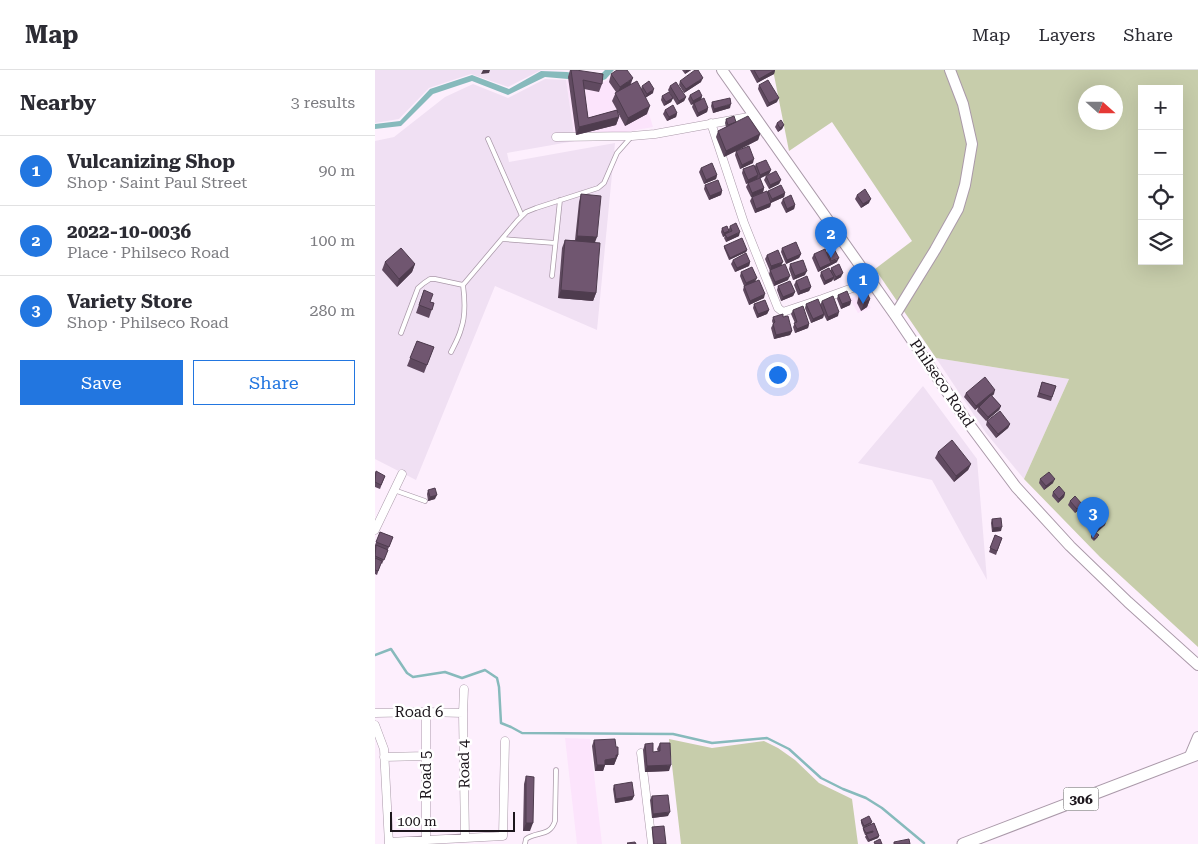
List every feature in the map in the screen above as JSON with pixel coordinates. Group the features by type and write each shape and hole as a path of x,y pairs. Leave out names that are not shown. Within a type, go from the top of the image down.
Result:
{"main road":[{"name":"306","path":"966,844 1195,756"}],"street":[{"name":"Philseco Road","path":"722,70 872,282 966,420 1016,487 1070,546 1198,664"},
{"path":"895,315 958,210 965,185 972,144 963,104 950,70"},
{"path":"556,137 632,136 662,133 754,116"},
{"path":"711,123 743,223 780,311 783,312 822,300 872,282"},
{"path":"375,530 402,474"},
{"name":"Road 4","path":"464,689 465,838"},
{"name":"Road 5","path":"426,712 426,839"},
{"name":"Road 6","path":"375,713 463,713"},
{"path":"375,725 384,749 389,843 426,839 503,836 505,741"},
{"path":"1195,756 1198,737"},
{"path":"641,753 652,844"},
{"path":"384,757 426,756"}],"lane":[{"path":"451,352 461,331 463,320 465,303 463,285 526,212 598,188 604,182 614,158 632,136"},
{"path":"488,140 522,216"},
{"path":"552,276 560,200"},
{"path":"502,239 555,243"},
{"path":"401,332 419,288 424,283 430,279 435,279 463,285"},
{"path":"394,490 425,500"},
{"path":"525,844 526,839 546,833 554,826 556,770"}],"shaded area":[{"path":"375,70 541,70 508,87 471,74 429,88 399,119 375,123"},
{"path":"605,70 614,70 606,79 594,84 545,77 508,95 472,81 433,94 401,126 375,129 375,124 400,121 430,89 472,75 509,89 541,71 567,72 592,77"},
{"path":"617,70 625,70 647,107 653,127 575,141 566,80 596,85 606,81"},
{"path":"773,70 1198,70 1198,647 1100,557 1024,479 1069,379 936,358 875,269 912,241 832,122 789,151"},
{"path":"545,79 566,80 575,141 507,153 509,162 615,143 597,330 495,286 416,480 375,459 375,141 394,137 445,97 473,84 508,98"},
{"path":"861,293 871,308 858,313 850,299"},
{"path":"936,358 1069,379 1024,479 986,433"},
{"path":"923,386 977,459 987,580 932,480 858,463"},
{"path":"565,738 590,739 602,844 577,844"},
{"path":"669,739 712,748 764,741 778,748 795,760 819,783 852,799 858,844 681,844"}],"building":[{"path":"571,70 603,74 602,84 583,80 588,118 617,110 619,117 579,127"},
{"path":"617,70 627,70 633,78 620,87 611,74"},
{"path":"695,70 698,70 703,78 686,89 680,81"},
{"path":"754,70 775,70 759,79"},
{"path":"768,80 779,98 769,103 759,85"},
{"path":"637,81 650,106 628,118 615,93"},
{"path":"649,81 654,89 647,94 642,86"},
{"path":"676,82 686,97 679,101 670,86"},
{"path":"699,90 702,96 693,101 690,95"},
{"path":"669,92 673,98 666,102 662,96"},
{"path":"704,98 708,108 698,113 694,103"},
{"path":"730,98 731,104 714,109 712,102"},
{"path":"673,105 677,113 669,117 665,110"},
{"path":"734,116 736,122 728,125 726,119"},
{"path":"748,116 760,134 726,151 718,131"},
{"path":"781,120 784,125 780,128 777,123"},
{"path":"749,146 754,159 742,165 736,151"},
{"path":"766,160 771,170 760,175 756,164"},
{"path":"712,163 717,175 706,180 701,168"},
{"path":"754,165 758,175 748,180 743,169"},
{"path":"776,171 781,180 770,185 766,176"},
{"path":"760,178 764,188 752,193 748,183"},
{"path":"718,180 722,191 710,196 705,185"},
{"path":"781,185 785,193 772,199 768,191"},
{"path":"865,189 871,199 863,204 857,195"},
{"path":"767,191 771,203 756,209 752,197"},
{"path":"581,194 601,196 597,237 577,236"},
{"path":"791,195 795,205 787,209 783,199"},
{"path":"736,223 740,232 727,238 725,234 732,231 730,226"},
{"path":"727,226 729,231 724,233 722,228"},
{"path":"742,238 747,250 730,258 724,246"},
{"path":"565,240 600,243 596,293 561,290"},
{"path":"796,242 801,254 787,260 782,248"},
{"path":"833,247 839,258 831,261 828,250"},
{"path":"401,248 415,264 399,279 385,262"},
{"path":"825,249 831,263 820,268 814,254"},
{"path":"778,250 783,262 771,266 767,255"},
{"path":"746,253 750,262 737,268 733,260"},
{"path":"803,260 807,271 795,276 790,264"},
{"path":"785,264 790,276 775,282 770,270"},
{"path":"839,264 843,273 836,277 831,268"},
{"path":"752,267 757,278 746,283 741,272"},
{"path":"829,268 834,277 825,281 821,272"},
{"path":"807,276 811,287 800,291 796,281"},
{"path":"759,280 765,294 750,301 744,286"},
{"path":"790,281 795,292 783,297 778,286"},
{"path":"424,290 433,294 430,302 434,303 432,310 419,305"},
{"path":"847,291 851,301 842,304 838,295"},
{"path":"866,291 870,299 864,303 859,295"},
{"path":"833,296 839,312 828,317 822,301"},
{"path":"818,299 824,314 813,319 806,304"},
{"path":"765,300 769,310 758,314 754,304"},
{"path":"803,306 809,324 797,329 794,323 797,322 793,310"},
{"path":"783,314 783,317 788,316 792,331 776,335 773,317"},
{"path":"417,341 434,347 427,365 410,358"},
{"path":"985,377 995,390 976,406 966,393"},
{"path":"1042,382 1056,386 1052,397 1039,393"},
{"path":"991,395 1001,406 988,417 979,407"},
{"path":"1000,411 1010,424 998,434 987,421"},
{"path":"952,440 971,464 956,476 938,452"},
{"path":"376,471 385,476 381,485 375,482"},
{"path":"1049,472 1055,479 1046,486 1040,479"},
{"path":"1059,486 1065,493 1059,499 1053,492"},
{"path":"435,488 437,495 430,497 428,490"},
{"path":"1075,496 1082,504 1077,509 1070,501"},
{"path":"1101,514 1106,521 1098,529 1092,522"},
{"path":"1001,518 1002,527 993,528 992,519"},
{"path":"380,532 393,537 389,547 376,542"},
{"path":"1095,532 1099,535 1095,539 1091,536"},
{"path":"995,535 1002,538 997,551 990,548"},
{"path":"376,545 388,550 384,560 375,556"},
{"path":"375,558 382,561 378,571 375,570"},
{"path":"615,739 616,747 618,747 616,758 605,760 605,765 597,765 594,740"},
{"path":"653,743 653,752 660,751 660,743 670,743 671,765 647,766 645,744"},
{"path":"526,776 534,777 533,823 526,823"},
{"path":"632,782 634,796 616,799 614,785"},
{"path":"668,795 670,812 653,814 652,796"},
{"path":"869,816 872,822 864,826 861,820"},
{"path":"874,823 879,836 869,840 866,834 873,831 866,833 863,828"},
{"path":"664,826 666,844 654,844 652,827"},
{"path":"880,839 882,844 875,844 874,842"},
{"path":"909,839 910,844 894,844 894,842"}],"waterway":[{"path":"375,655 391,649 407,673 413,677 445,672 462,678 485,670 497,678 501,723 522,733 673,734 712,743 767,738 789,749 821,778 866,798 882,808 924,843"}],"place":[{"name":"2022-10-0036","path":"831,258"},
{"name":"Vulcanizing Shop","path":"863,304"},
{"name":"Variety Store","path":"1093,538"}]}
